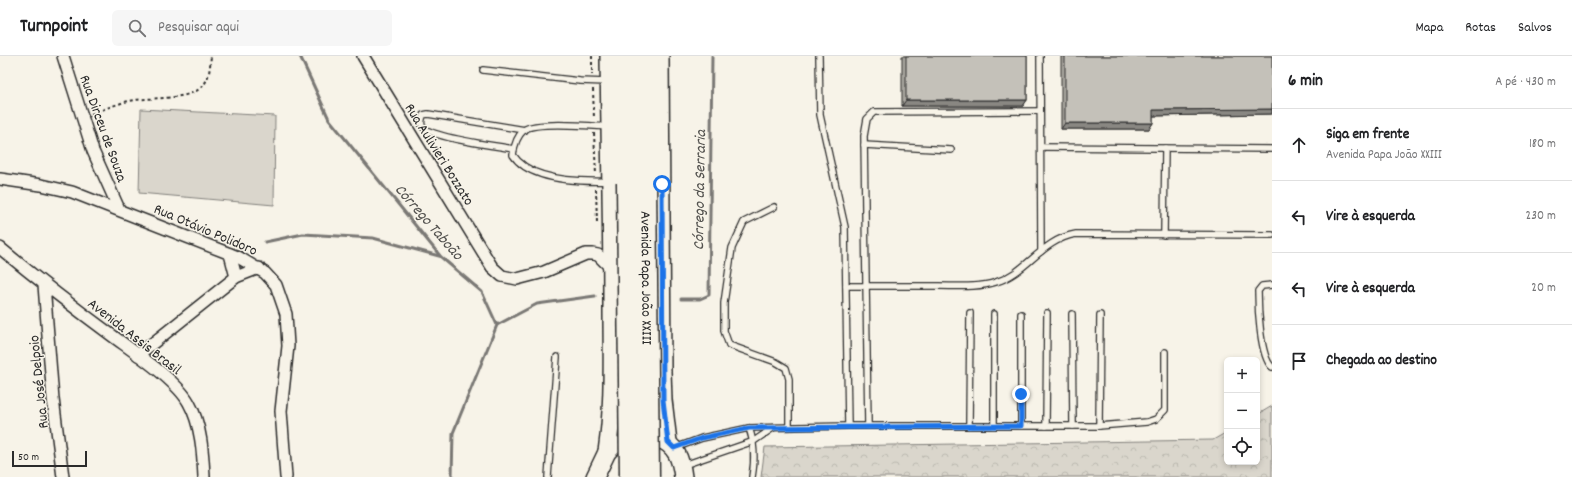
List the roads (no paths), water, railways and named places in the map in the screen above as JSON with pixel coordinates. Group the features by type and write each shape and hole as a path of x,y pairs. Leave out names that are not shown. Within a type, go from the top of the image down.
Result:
{"highway":[{"name":"Avenida Papa João XXIII","path":"626,56 630,477"},
{"name":"Avenida Papa João XXIII","path":"644,56 628,182 649,477"}],"main road":[{"name":"Avenida Papa João XXIII","path":"607,452 611,425 612,269 628,182 610,127 609,56"},
{"name":"Avenida Papa João XXIII","path":"660,56 663,400 671,445 682,472"},
{"path":"596,477 607,452 616,444 627,438 642,436 671,445"}],"street":[{"name":"Rua Dirceu de Souza","path":"64,56 93,151 118,209"},
{"name":"Rua Aulivieri Bozzato","path":"363,56 492,267 502,276 517,278 544,272 586,254 598,255 612,269"},
{"name":"Rua Otávio Polidoro","path":"0,179 41,185 72,192 230,254 259,268 276,286 286,314 288,346 281,411 286,477"},
{"name":"Avenida Assis Brasil","path":"0,248 44,285 138,355 180,391 189,403 198,431 204,477"},
{"path":"230,254 236,277"},
{"path":"138,355 236,277 259,268"},
{"name":"Rua José Delpoio","path":"44,285 53,399 63,477"}],"lane":[{"path":"819,56 820,115 845,227 848,426"},
{"path":"1040,56 1041,250"},
{"path":"484,70 580,81 610,82"},
{"path":"868,426 864,145 867,119 874,112 1040,111"},
{"path":"514,149 437,135 423,127 421,122 423,115 428,114 525,130 537,126 610,127"},
{"path":"525,130 515,141 513,155 519,164 537,174 584,182 628,182"},
{"path":"864,145 951,150"},
{"path":"1041,147 1272,149"},
{"path":"1164,148 1164,235"},
{"path":"774,207 744,222 732,248 724,303 724,332 729,345 776,362 786,368 789,379 790,427"},
{"path":"846,286 965,286 996,282 1013,275 1041,250 1063,236 1076,234 1272,235"},
{"path":"1272,286 1262,286 1258,292 1264,350 1267,360 1272,367"},
{"path":"969,426 970,313"},
{"path":"994,314 994,426"},
{"path":"1021,314 1021,426"},
{"path":"1046,426 1048,314"},
{"path":"1072,314 1073,426"},
{"path":"1099,426 1100,315"},
{"path":"671,445 749,428 848,426 1099,426 1147,422 1161,416 1165,410 1165,352"},
{"path":"548,477 557,357"},
{"path":"749,428 754,441 754,464 752,477"},
{"path":"682,472 754,441 773,428"}],"waterway":[{"name":"Córrego Taboão","path":"300,56 329,119 441,257 482,292 497,325 453,433 452,477"},
{"name":"Córrego da Serraria","path":"681,299 700,299 709,295 712,56"},
{"path":"265,242 303,234 373,238 439,256"},
{"name":"Córrego da Serraria","path":"497,325 537,304 595,296"}]}
